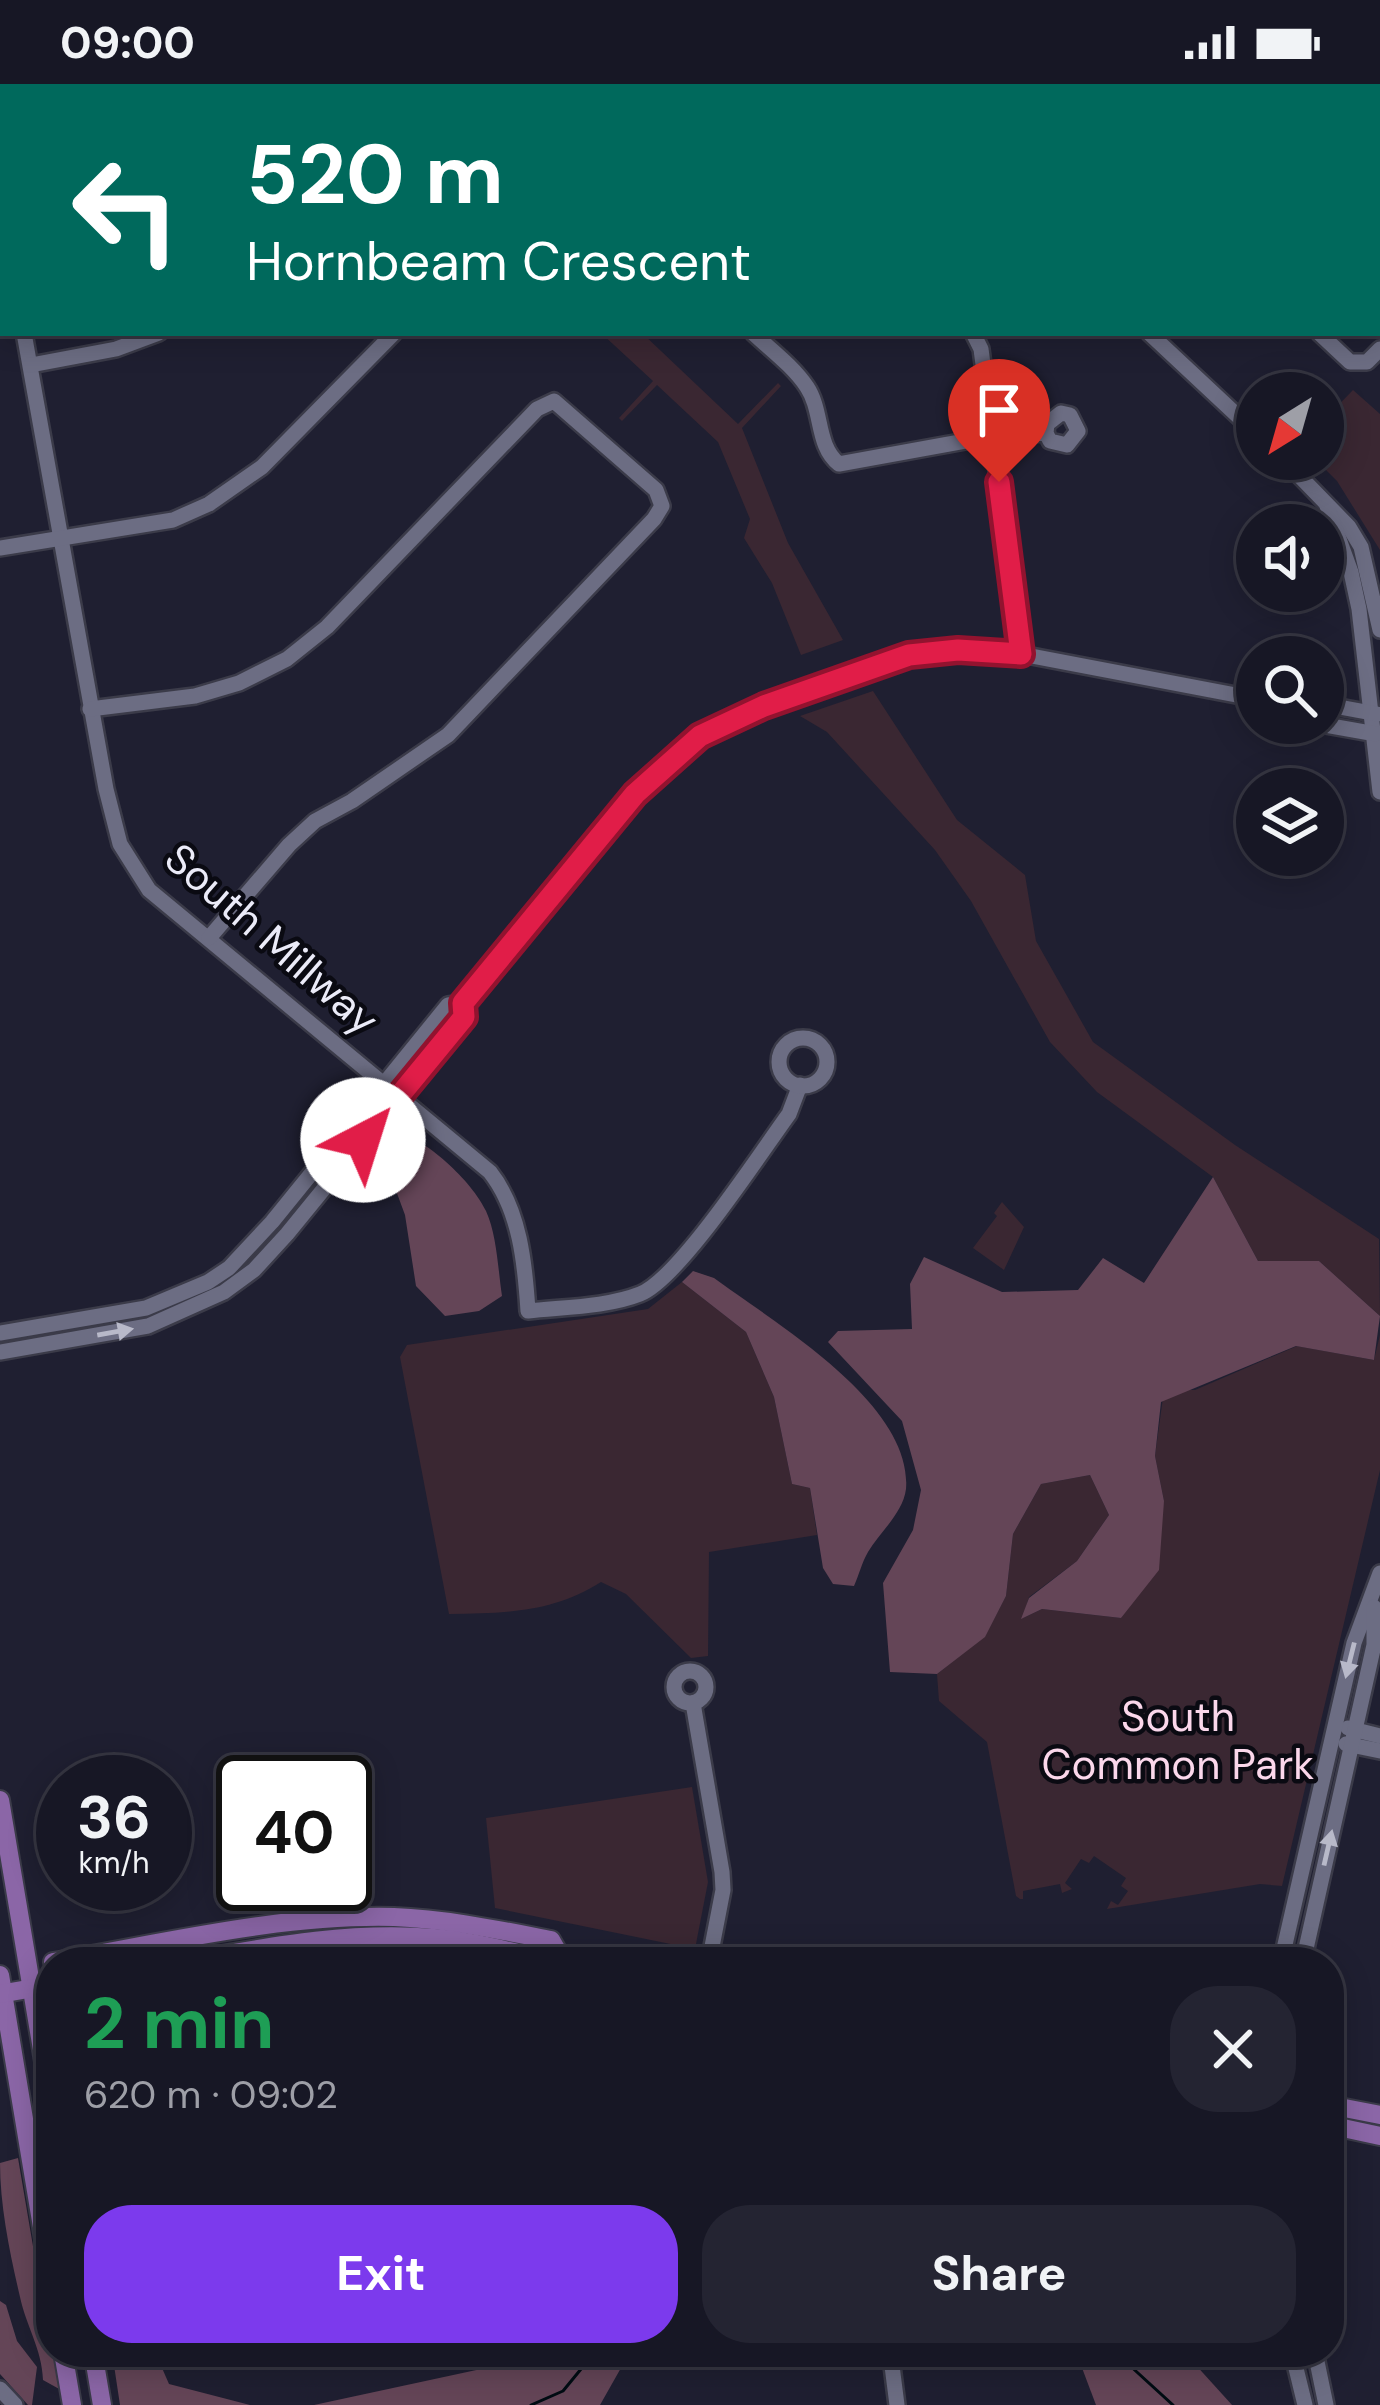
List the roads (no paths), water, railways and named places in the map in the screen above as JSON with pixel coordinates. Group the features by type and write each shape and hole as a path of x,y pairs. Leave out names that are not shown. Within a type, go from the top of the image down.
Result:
{"main road":[{"path":"0,1800 28,1966 36,1979"},
{"path":"143,1947 283,1924 376,1917 440,1920 551,1940 555,1947"},
{"path":"265,1947 357,1936 438,1938 484,1947"},
{"path":"1,1983 36,1965"},
{"path":"1,1983 36,1986"},
{"path":"1,1983 36,2191"},
{"path":"1344,2108 1380,2115"},
{"path":"1344,2128 1380,2136"},
{"path":"66,2367 72,2405"},
{"path":"96,2367 102,2405"}],"street":[{"name":"South Millway","path":"25,336 90,709 120,844 149,890 490,1172 507,1194 529,1311 620,1299 650,1288 678,1262 789,1114 800,1085"},
{"path":"31,365 116,349 151,336"},
{"path":"0,548 173,520 233,490 391,336"},
{"path":"756,336 806,385 817,405 828,455 839,464 993,436 1046,433"},
{"path":"974,336 981,349 1021,654"},
{"path":"1152,336 1236,414"},
{"path":"1322,336 1350,362 1367,362 1380,349"},
{"path":"90,709 195,696 239,683 287,659 327,627 537,409 554,400 656,490 662,506 654,519 448,734 315,821 289,844 208,938"},
{"path":"1303,480 1325,504"},
{"path":"1344,522 1361,547 1380,630"},
{"path":"1344,553 1359,608 1375,714 1380,792"},
{"path":"0,1333 146,1308 208,1282 251,1247 448,1005 463,1003 635,794 700,736 764,706 909,655 958,650 1021,654 1236,696"},
{"path":"1344,708 1375,714"},
{"path":"1344,728 1376,734"},
{"path":"0,1352 148,1326 224,1292 254,1270 464,1017 463,1003"},
{"path":"1284,1947 1354,1643 1380,1573"},
{"path":"1306,1947 1374,1645 1374,1597"},
{"path":"693,1703 722,1872 713,1947"},
{"path":"1333,1733 1380,1736"},
{"path":"1353,1737 1380,1751"},
{"path":"892,2367 897,2405"},
{"path":"1296,2367 1305,2405"},
{"path":"1318,2367 1326,2405"},
{"path":"0,2389 15,2405"}],"waterway":[{"path":"531,2405 563,2391 583,2367"},
{"path":"1131,2367 1173,2405"}],"park label":[{"name":"South Common Park","path":"1178,1740"}]}
